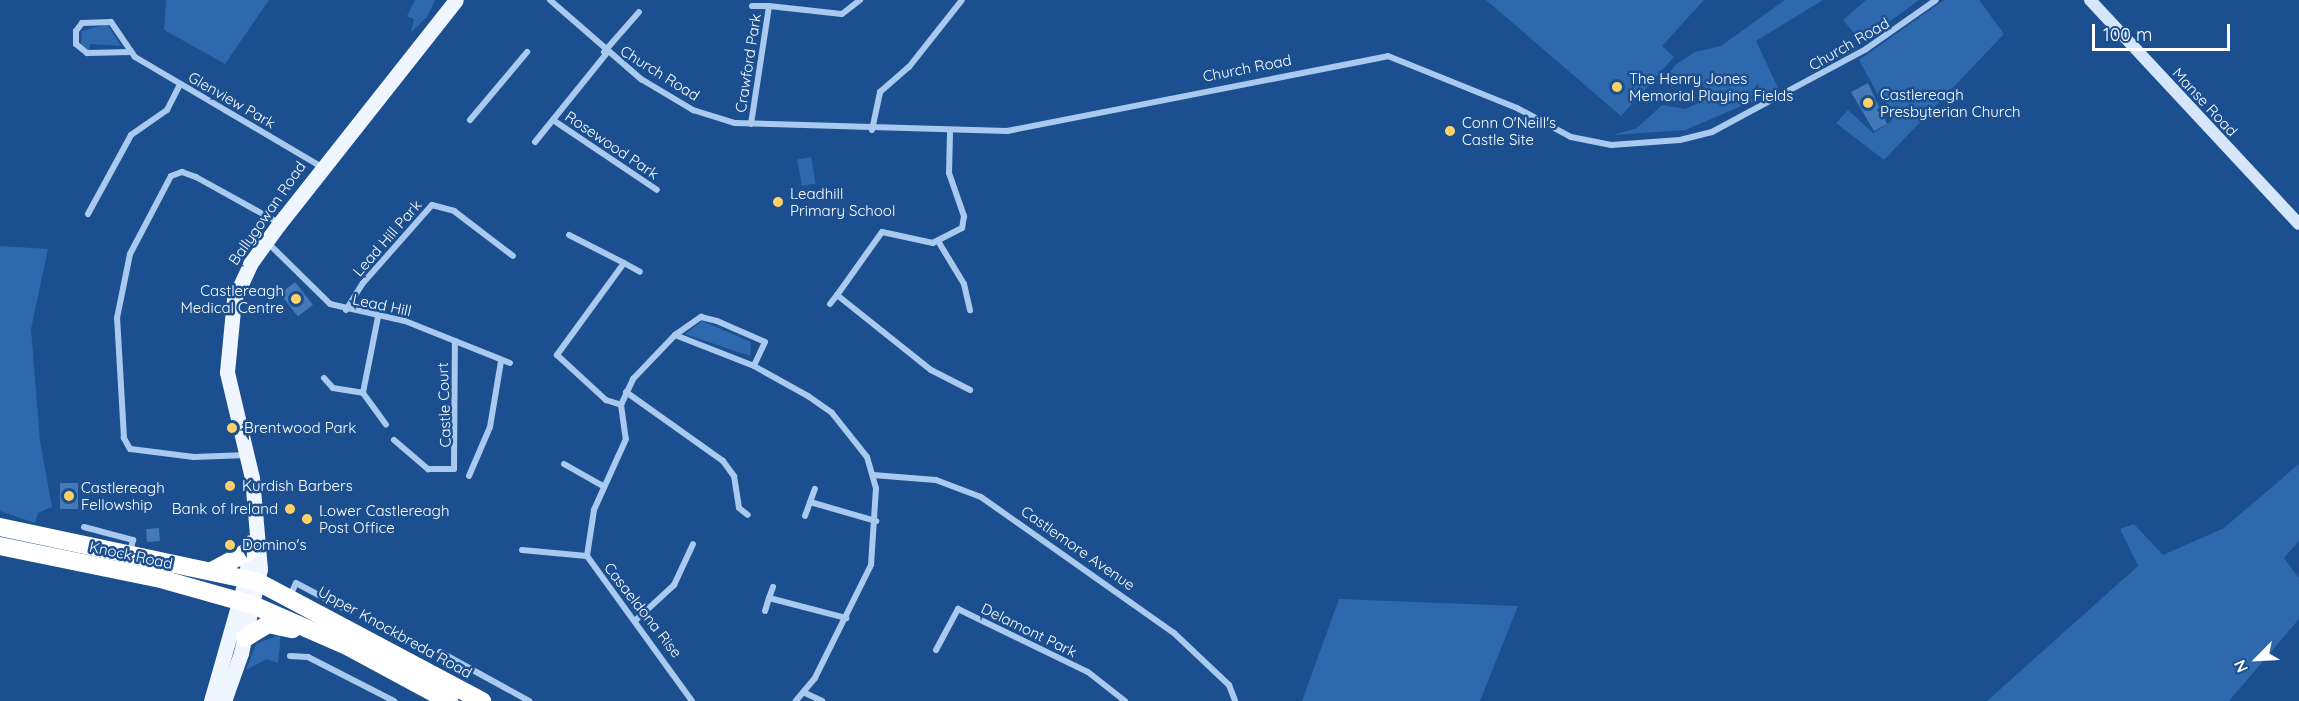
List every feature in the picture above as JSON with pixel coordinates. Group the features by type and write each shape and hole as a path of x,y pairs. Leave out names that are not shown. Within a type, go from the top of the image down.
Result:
{"highway":[{"name":"Knock Road","path":"0,527 194,571 213,571 251,594"},
{"name":"Knock Road","path":"0,546 251,594"},
{"path":"213,571 249,551"},
{"path":"194,571 251,594 449,701"},
{"name":"Upper Knockbreda Road","path":"251,594 290,596 482,701"},
{"path":"246,638 268,624 285,626 432,701"}],"main road":[{"name":"Ballygowan Road","path":"251,594 255,526 247,455 227,372 227,334 241,281 279,224 322,167 456,0"},
{"name":"Ballygowan Road","path":"251,594 249,551 255,526"},
{"path":"224,701 246,638 251,594"},
{"path":"211,701 251,594"}],"street":[{"name":"Church Road","path":"550,0 605,53 693,110 751,124 950,133 1017,129 1388,56 1517,108 1583,141 1680,140 1712,132 1896,31 1936,0"},
{"name":"Crawford Park","path":"752,6 842,14 860,0"},
{"path":"872,129 880,92 909,67 962,0"},
{"name":"Manse Road","path":"2090,0 2299,224"},
{"name":"Crawford Park","path":"751,124 769,6"},
{"name":"Rosewood Park","path":"535,142 639,12"},
{"name":"Glenview Park","path":"131,52 87,53 76,44 75,31 82,23 108,20 131,52 180,84 322,167"},
{"path":"470,120 527,52"},
{"path":"88,214 131,135 167,110 180,84"},
{"name":"Rosewood Park","path":"553,120 657,190"},
{"path":"830,304 882,232 917,242 938,241 965,221 950,173 950,133"},
{"path":"247,455 194,457 130,449 124,438 117,318 130,254 171,176 182,172 196,177 279,224"},
{"name":"Lead Hill Park","path":"346,310 363,283 432,205 454,211 513,256"},
{"path":"569,235 640,272"},
{"name":"Lead Hill","path":"267,241 323,298 346,310 405,321 510,363"},
{"path":"938,241 964,284 970,310"},
{"path":"624,263 557,355 606,400 621,405 626,392 650,358 675,335 701,317 717,321 765,342 754,366"},
{"path":"837,295 931,370 970,390"},
{"path":"363,393 378,317"},
{"path":"675,335 754,366 832,413 867,458 873,476 876,521 871,565 846,618 805,693 796,701"},
{"name":"Castle Court","path":"394,440 428,469 454,469 455,341"},
{"path":"469,476 490,427 501,361"},
{"path":"324,378 333,388 363,393 386,425"},
{"path":"626,392 723,461 734,476 739,508 748,515"},
{"name":"Casaeldona Rise","path":"621,405 626,438 603,486 588,556 692,701"},
{"path":"564,464 603,486"},
{"name":"Castlemore Avenue","path":"873,476 936,480 981,497 1174,633 1229,685 1235,701"},
{"path":"806,516 815,489"},
{"path":"810,502 876,521"},
{"name":"Knock Road","path":"84,526 133,540 129,556"},
{"path":"636,620 674,585 693,544"},
{"path":"522,550 588,556"},
{"name":"Upper Knockbreda Road","path":"290,596 296,583 343,608"},
{"path":"765,611 772,587"},
{"path":"769,598 846,618"},
{"name":"Delamont Park","path":"936,650 958,609 1088,672 1125,701"},
{"name":"Upper Knockbreda Road","path":"440,652 529,701"},
{"path":"290,656 308,657 394,701"},
{"path":"805,693 822,701"}],"shaded area":[{"path":"166,0 269,0 225,64 164,30"},
{"path":"415,0 435,0 427,17 411,32 414,19 407,16"},
{"name":"The Henry Jones Memorial Playing Fields","path":"1486,0 1704,0 1662,46 1674,57 1621,116"},
{"path":"1785,0 1823,0 1756,41 1779,90 1685,130 1613,135 1637,128 1662,105 1685,109 1712,97 1699,80 1672,82 1667,77 1675,65 1695,52 1721,46"},
{"path":"1866,0 1919,0 1862,42 1843,20"},
{"path":"1944,0 1979,0 2004,34 1884,160 1836,123 1848,110 1873,133 1892,121 1859,60"},
{"path":"107,24 121,46 90,44 89,51 81,45 82,31"},
{"path":"811,157 816,184 802,186 797,159"},
{"path":"0,246 48,249 31,329 40,441 52,507 38,513 35,523 0,511"},
{"path":"702,321 751,342 750,356 685,334"},
{"path":"2299,464 2299,541 2284,558 2299,578 2299,619 2229,701 1987,701 2138,566 2120,529 2134,524 2163,555 2224,528"},
{"path":"1339,599 1518,606 1480,701 1302,701"},
{"path":"281,634 278,663 267,659 246,670 256,644"}],"building":[{"name":"Castlereagh Presbyterian Church","path":"1868,83 1887,124 1874,131 1851,92"},
{"name":"Castlereagh Medical Centre","path":"295,282 313,305 298,317 280,294"},
{"name":"Castlereagh Fellowship","path":"60,483 78,483 78,509 60,509"},
{"path":"159,528 160,541 147,542 146,529"}],"place":[{"name":"The Henry Jones Memorial Playing Fields","path":"1617,87"},
{"name":"Castlereagh Presbyterian Church","path":"1868,103"},
{"name":"Conn O'Neill's Castle Site","path":"1450,131"},
{"name":"Leadhill Primary School","path":"778,202"},
{"name":"Castlereagh Medical Centre","path":"296,299"},
{"name":"Brentwood Park","path":"232,428"},
{"name":"Kurdish Barbers","path":"230,486"},
{"name":"Castlereagh Fellowship","path":"69,496"},
{"name":"Bank of Ireland","path":"290,509"},
{"name":"Lower Castlereagh Post Office","path":"307,519"},
{"name":"Domino's","path":"230,545"}]}
